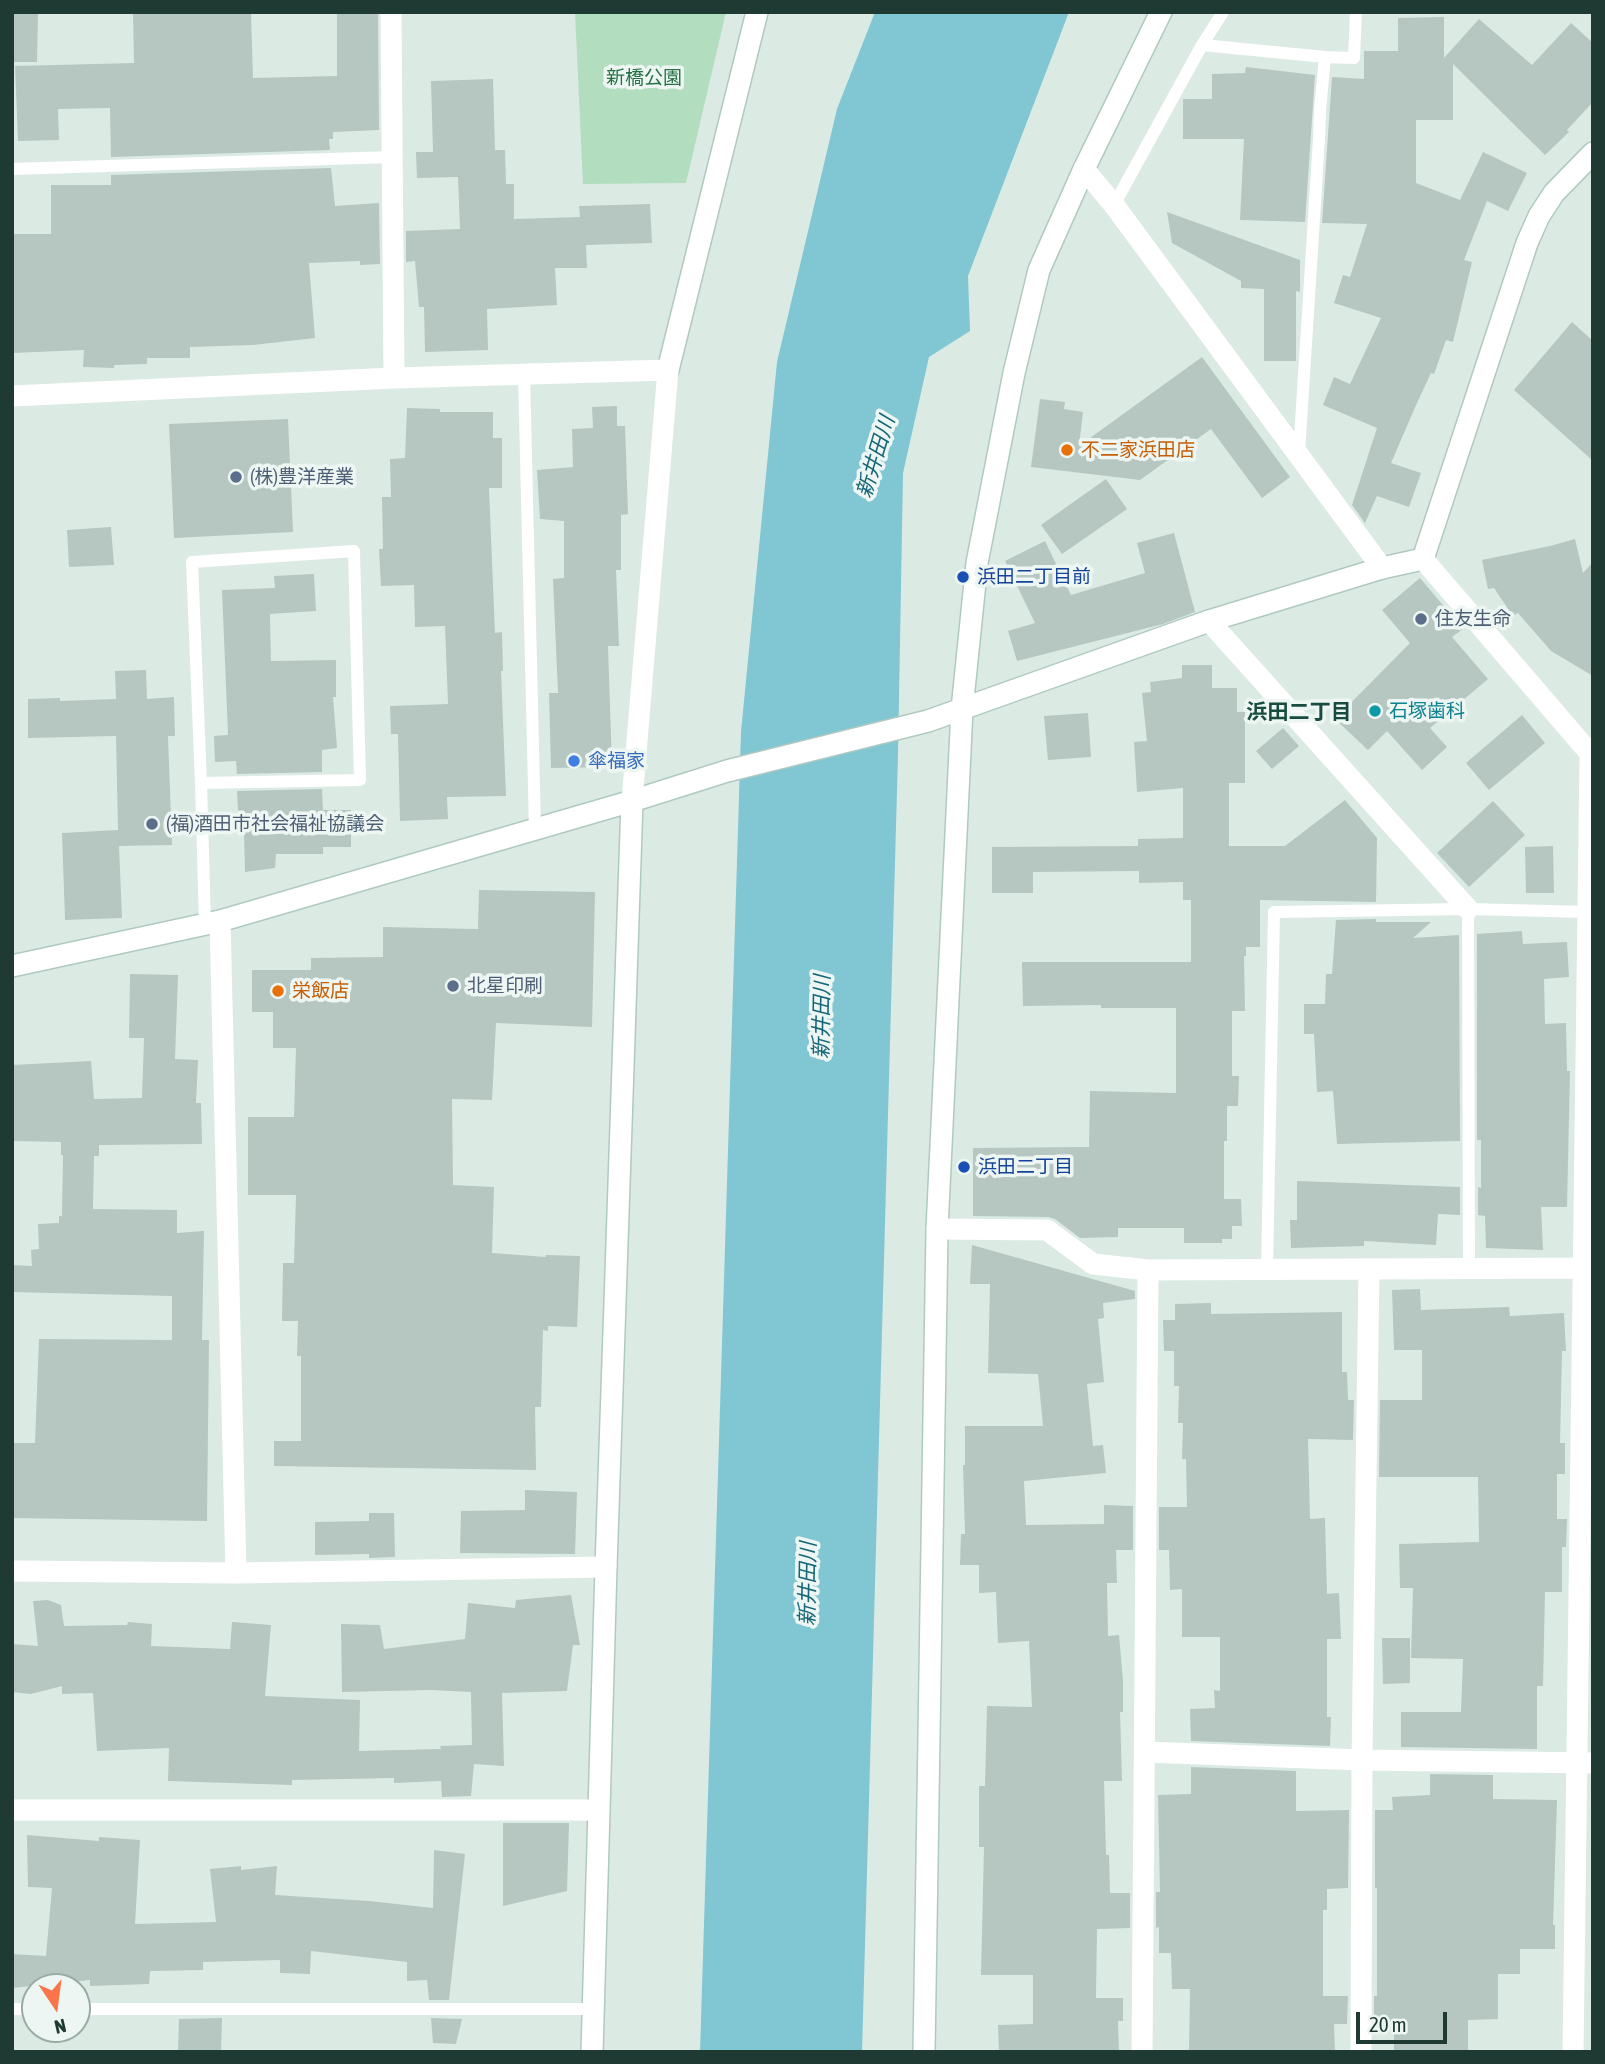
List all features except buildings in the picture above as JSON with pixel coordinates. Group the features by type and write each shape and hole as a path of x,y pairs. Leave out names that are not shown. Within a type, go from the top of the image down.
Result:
{"street":[{"path":"391,12 394,378"},
{"path":"592,2052 632,801 668,370 757,12"},
{"path":"924,2052 937,1229 962,709 977,563 1014,373 1039,270 1084,169 1161,12"},
{"path":"1423,559 1527,243 1539,216 1554,193 1593,153"},
{"path":"1084,169 1114,205 1382,568"},
{"path":"12,396 394,378 668,370"},
{"path":"12,966 212,922 727,771 928,721 1209,621 1382,568 1423,559"},
{"path":"1423,559 1592,756 1588,912 1585,1763 1573,2052"},
{"path":"1209,621 1468,909"},
{"path":"212,922 236,1573"},
{"path":"937,1229 1047,1230 1094,1264 1148,1270 1588,1268"},
{"path":"1361,2052 1369,1269"},
{"path":"1142,2052 1148,1270"},
{"path":"12,1571 236,1573 606,1567"},
{"path":"1145,1752 1362,1760 1585,1763"},
{"path":"12,1810 599,1811"}],"lane":[{"path":"1114,205 1223,12"},
{"path":"1202,45 1354,58 1356,12"},
{"path":"1299,457 1325,57"},
{"path":"12,169 392,157"},
{"path":"524,374 535,829"},
{"path":"201,783 360,780 354,551 192,562 201,783 212,922"},
{"path":"1468,909 1469,1269"},
{"path":"1266,1269 1274,912 1468,909 1588,912"},
{"path":"91,2009 593,2009"}],"green space":[{"name":"新橋公園","path":"575,12 726,12 686,183 583,184"}],"water":[{"name":"新井田川","path":"875,12 1069,12 968,276 970,331 929,357 903,473 898,754 862,2052 700,2052 741,732 777,362 837,109"}],"place":[{"name":"不二家浜田店","path":"1067,450"},
{"name":"(株)豊洋産業","path":"236,477"},
{"name":"浜田二丁目前","path":"963,577"},
{"name":"住友生命","path":"1421,619"},
{"name":"石塚歯科","path":"1375,711"},
{"name":"傘福家","path":"574,761"},
{"name":"(福)酒田市社会福祉協議会","path":"152,824"},
{"name":"北星印刷","path":"453,986"},
{"name":"栄飯店","path":"278,991"},
{"name":"浜田二丁目","path":"964,1167"}],"district":[{"name":"浜田二丁目","path":"1299,712"}]}
